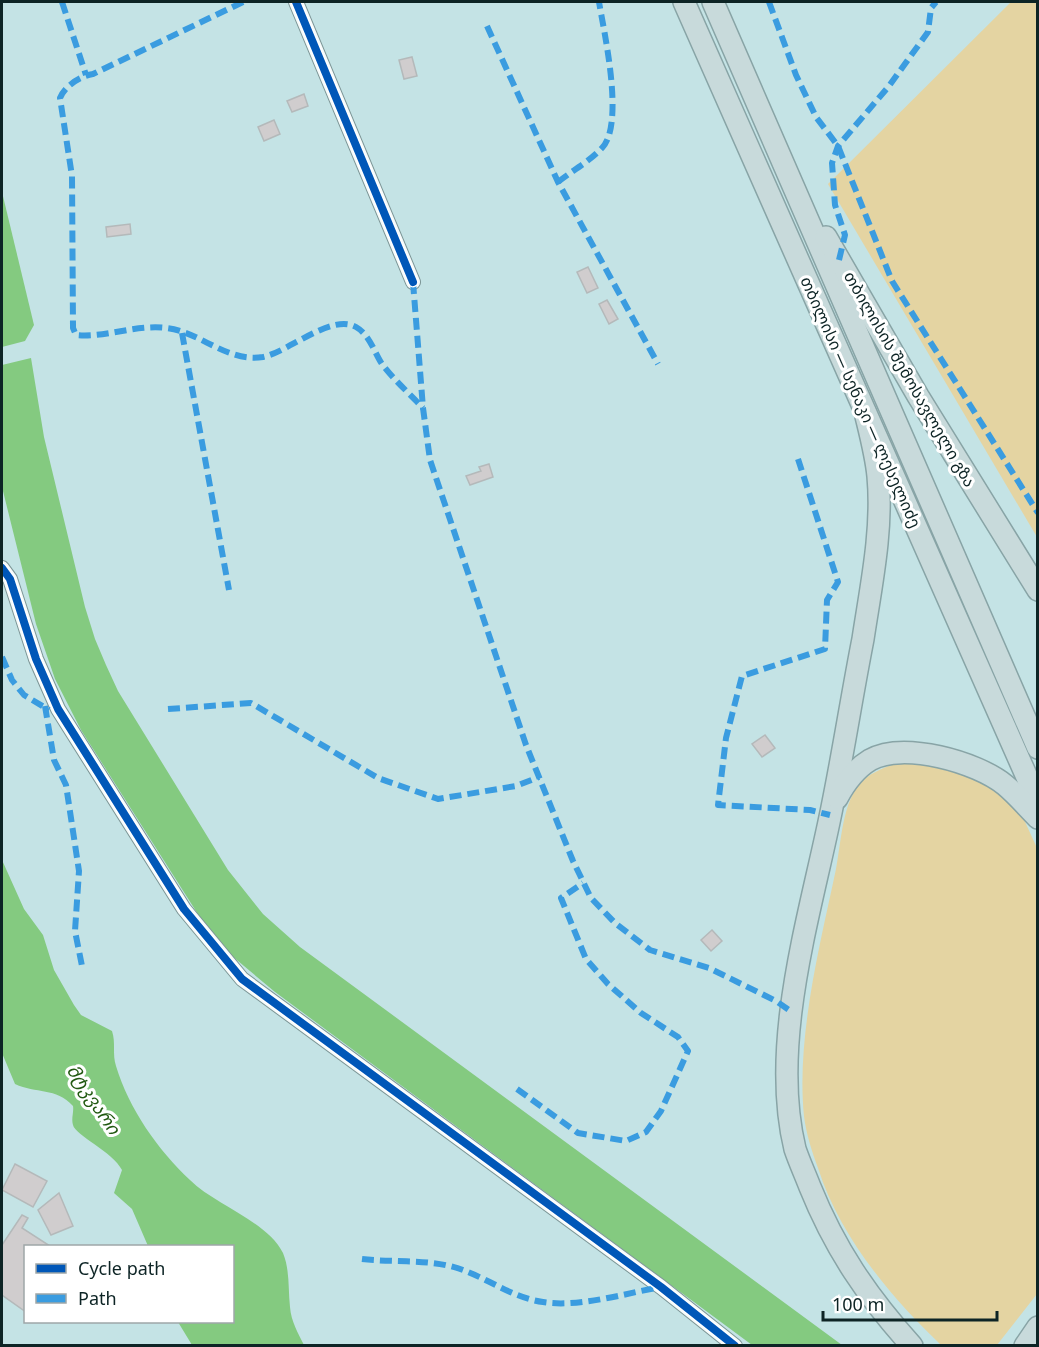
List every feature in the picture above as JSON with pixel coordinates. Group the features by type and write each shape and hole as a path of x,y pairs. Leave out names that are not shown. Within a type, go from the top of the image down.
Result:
{"highway":[{"name":"თბილისი — სენაკი — ლესელიძე","path":"684,2 1038,802"},
{"name":"თბილისი — სენაკი — ლესელიძე","path":"713,2 833,282 1038,747"},
{"name":"თბილისის შემოსავლელი გზა","path":"785,166 918,396 1038,590"},
{"path":"865,412 878,476 877,524 864,639 792,1012 788,1098 795,1149 817,1205 844,1258 881,1312 912,1346"},
{"path":"831,809 843,786 858,769 880,756 905,753 945,759 981,771 1005,784 1038,818"},
{"path":"1025,1346 1038,1327"}],"street":[{"path":"296,2 413,282"},
{"path":"2,568 10,579 36,659 58,709 184,909 242,979 661,1287 735,1346"}],"shaded area":[{"path":"1011,2 1037,2 1037,537 828,184"},
{"path":"896,763 925,763 980,777 1021,813 1037,848 1037,1294 997,1345 941,1345 885,1286 839,1218 816,1162 805,1122 802,1086 806,1024 845,815 858,786 866,778"}],"water":[{"path":"2,192 34,325 25,341 2,347"},
{"path":"31,358 44,437 85,607 95,639 118,691 228,870 263,914 300,947 842,1345 752,1345 275,992 226,951 208,930 81,730 55,679 36,624 2,487 2,365"},
{"name":"მტკვარი","path":"2,860 24,909 43,935 54,970 74,1005 81,1015 112,1031 115,1062 122,1082 137,1113 156,1142 190,1180 253,1222 275,1242 283,1253 288,1273 292,1317 304,1345 192,1345 179,1323 234,1323 234,1245 148,1245 132,1209 114,1193 122,1170 117,1163 75,1129 72,1123 73,1106 66,1100 53,1093 15,1084 2,1053"}],"building":[{"path":"412,57 417,76 404,79 399,60"},
{"path":"304,94 308,106 292,112 287,101"},
{"path":"274,120 280,134 264,141 258,127"},
{"path":"130,224 131,234 107,237 106,227"},
{"path":"588,267 598,288 587,293 577,272"},
{"path":"607,300 618,319 609,324 599,304"},
{"path":"489,464 493,477 470,485 466,476 481,471 479,467"},
{"path":"765,735 775,748 762,757 752,744"},
{"path":"712,930 722,941 711,951 701,940"},
{"path":"15,1164 47,1181 33,1207 2,1190"},
{"path":"59,1193 73,1226 51,1235 38,1210"},
{"path":"22,1215 28,1218 22,1228 48,1245 24,1245 24,1311 2,1295 2,1245"}],"marked path":[{"path":"62,2 86,75"},
{"path":"243,2 93,74 78,79 65,89 60,98 72,176 73,328 76,335 99,335 155,327 167,328 191,335 226,352 250,358 273,354 323,329 346,324 356,327 365,334 382,364 423,408"},
{"path":"558,182 597,153 609,136 612,119 611,77 599,2"},
{"path":"769,2 796,75 816,117 838,146 892,281 1038,513"},
{"path":"839,260 845,235 835,205 832,163 838,146 889,86 928,32 931,8 936,2"},
{"path":"487,26 558,182 658,364"},
{"path":"413,282 423,408 430,460 526,745 573,861 591,898 615,923 650,950 709,968 776,1001 792,1012"},
{"path":"182,333 229,590"},
{"path":"798,459 838,582 827,600 825,649 742,676 726,738 718,805 810,810 830,815"},
{"path":"2,657 12,680 24,695 49,710"},
{"path":"168,709 251,703 378,778 438,799 516,786 539,777"},
{"path":"45,706 54,760 66,785 79,871 75,931 82,966"},
{"path":"517,1089 578,1133 626,1141 646,1132 661,1111 688,1051 678,1037 641,1013 608,984 586,959 561,898 583,883"},
{"path":"362,1259 426,1262 451,1266 522,1297 543,1302 587,1301 661,1287"}],"cycle path":[{"path":"296,2 413,282"},
{"path":"2,568 10,579 36,659 58,709 184,909 242,979 661,1287 735,1346"}]}
